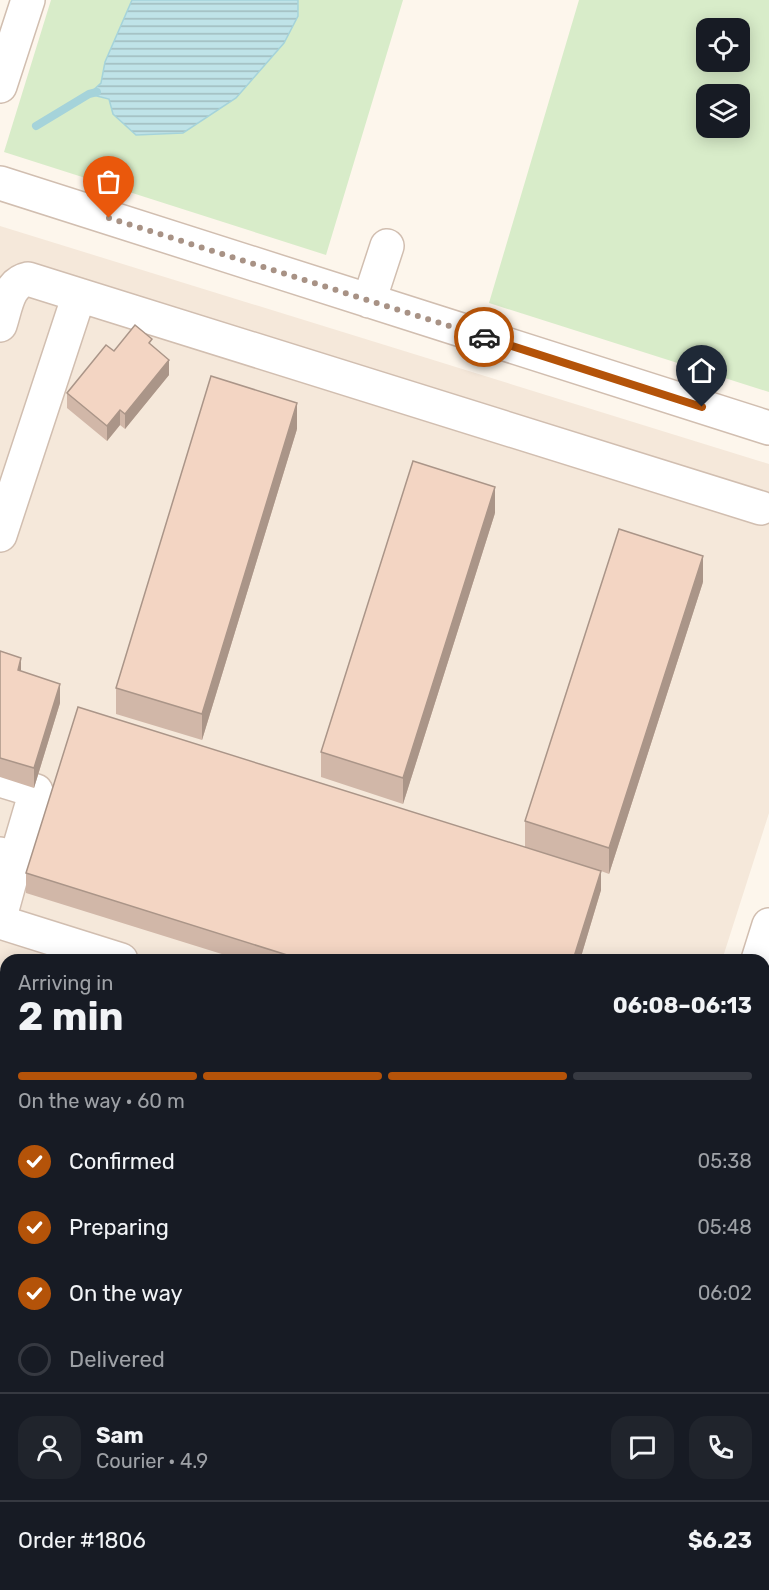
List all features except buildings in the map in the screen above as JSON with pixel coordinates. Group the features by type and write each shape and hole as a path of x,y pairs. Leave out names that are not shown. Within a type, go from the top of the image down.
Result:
{"street":[{"path":"0,86 28,0"},
{"path":"0,183 769,428"},
{"path":"369,301 387,246"},
{"path":"0,325 11,290 21,280 28,279 761,508"},
{"path":"0,535 79,295"},
{"path":"0,780 36,791 8,856 0,917"},
{"path":"0,922 102,954"},
{"path":"760,954 769,925"}],"shaded area":[{"path":"0,226 769,464 769,813 724,954 0,954"}],"green space":[{"path":"51,0 132,0 105,62 101,83 90,95 109,99 113,114 136,135 183,133 297,17 298,0 403,0 326,255 4,152"},
{"path":"579,0 769,0 769,392 489,303"}],"water":[{"path":"132,0 298,0 298,16 284,43 236,98 183,133 136,135 113,114 109,99 89,94 101,83 105,62"}],"waterway":[{"path":"36,126 89,94 97,92"}],"way so far":[{"path":"109,218 484,337"}],"route":[{"path":"484,337 702,407"}]}
